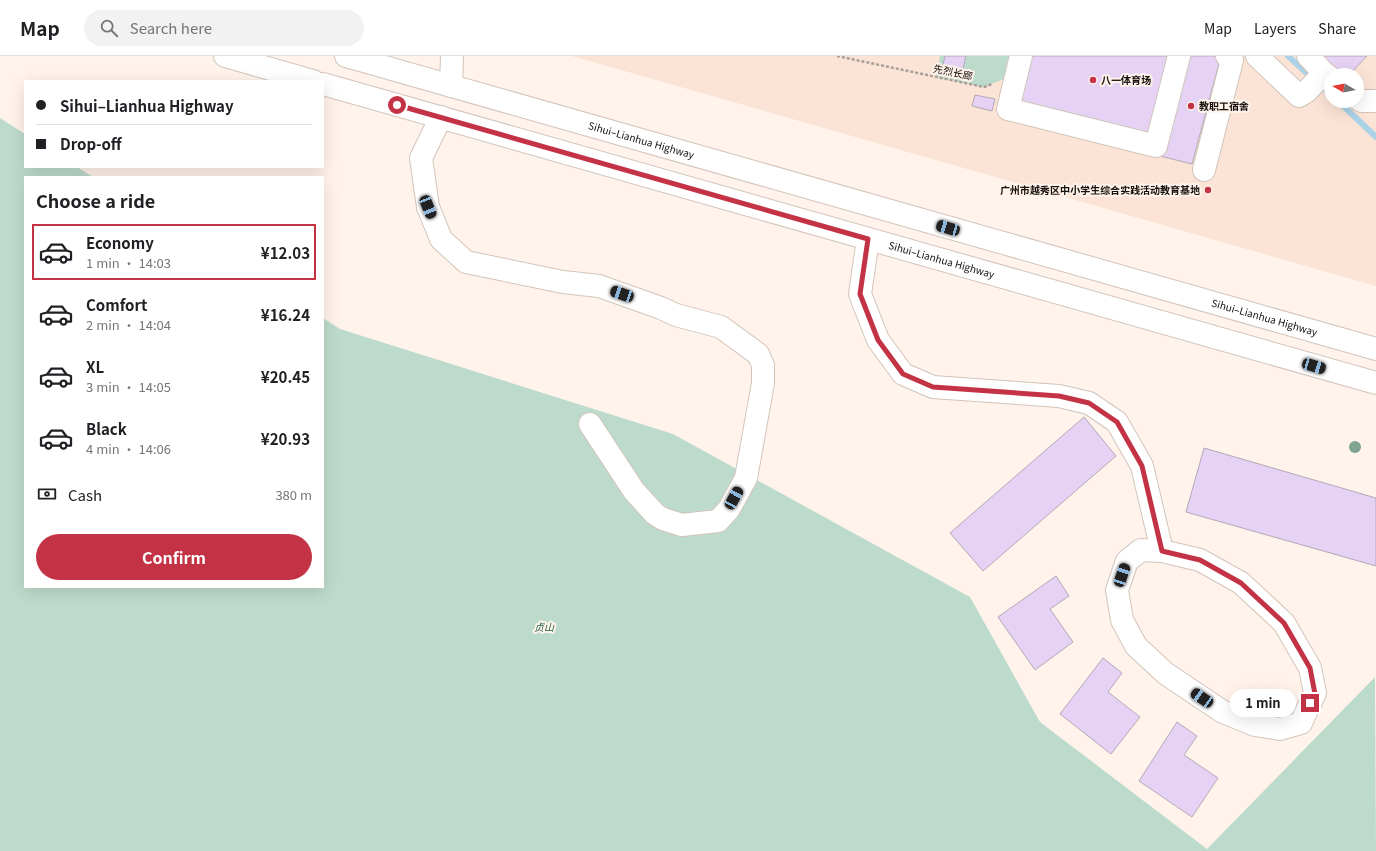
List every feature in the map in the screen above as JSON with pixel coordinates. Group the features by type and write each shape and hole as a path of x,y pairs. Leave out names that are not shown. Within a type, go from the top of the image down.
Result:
{"main road":[{"path":"225,56 309,80"},
{"name":"Sihui–Lianhua Highway","path":"346,56 1376,348"},
{"path":"452,56 450,86 441,118 421,158 428,207 441,239 466,262 563,282 599,286 661,308 676,315 721,327 758,354 763,365 763,383 746,478 729,509 718,521 682,525 663,519 655,514 634,491 590,424"},
{"path":"1018,65 1008,109 1156,146 1179,56"},
{"path":"1257,56 1316,83"},
{"path":"1308,56 1316,83"},
{"path":"1204,170 1232,57"},
{"name":"Sihui–Lianhua Highway","path":"324,84 1376,383"},
{"path":"871,206 860,294 878,340 903,374 933,387 1059,396 1089,403 1117,422 1142,466 1162,551"},
{"path":"1141,550 1162,551 1200,560 1241,583 1284,623 1310,668 1315,694 1301,723 1280,729 1255,725 1223,712 1165,674 1136,646 1122,620 1117,590 1127,561 1141,550"}],"path":[{"name":"先烈长廊","path":"837,56 984,87 1018,65"}],"shaded area":[{"name":"广州市越秀区中小学生综合实践活动教育基地","path":"572,56 1376,56 1376,286"}],"green space":[{"path":"940,56 1021,56 1016,74 984,87 936,77"},
{"name":"贞山","path":"0,118 24,133 24,168 79,168 91,176 24,176 24,588 324,588 324,319 340,329 673,434 970,597 1040,722 1207,849 1375,677 1376,851 0,851"}],"building":[{"path":"945,56 966,56 961,77 941,73"},
{"name":"八一体育场","path":"1027,56 1171,56 1151,137 1016,104"},
{"name":"教职工宿舍","path":"1187,56 1221,56 1192,164 1160,156"},
{"path":"1321,56 1367,56 1356,68 1334,68"},
{"path":"975,95 995,99 992,111 972,106"},
{"path":"1084,417 1116,456 983,571 950,533"},
{"path":"1204,448 1376,498 1376,566 1186,512"},
{"path":"1056,576 1069,596 1050,609 1073,642 1035,670 998,617"},
{"path":"1103,658 1122,673 1108,692 1140,717 1111,754 1060,714"},
{"path":"1177,722 1197,736 1184,755 1218,778 1192,817 1139,781"}],"waterway":[{"path":"1288,56 1324,89"},
{"path":"1345,108 1376,137"}],"place":[{"name":"八一体育场","path":"1093,80"},
{"name":"教职工宿舍","path":"1191,106"},
{"name":"广州市越秀区中小学生综合实践活动教育基地","path":"1208,190"}],"route":[{"path":"397,105 868,239 860,294 878,340 903,374 933,387 1059,396 1089,403 1117,422 1142,466 1162,551 1200,560 1241,583 1284,623 1310,668 1315,694 1310,703"}]}
